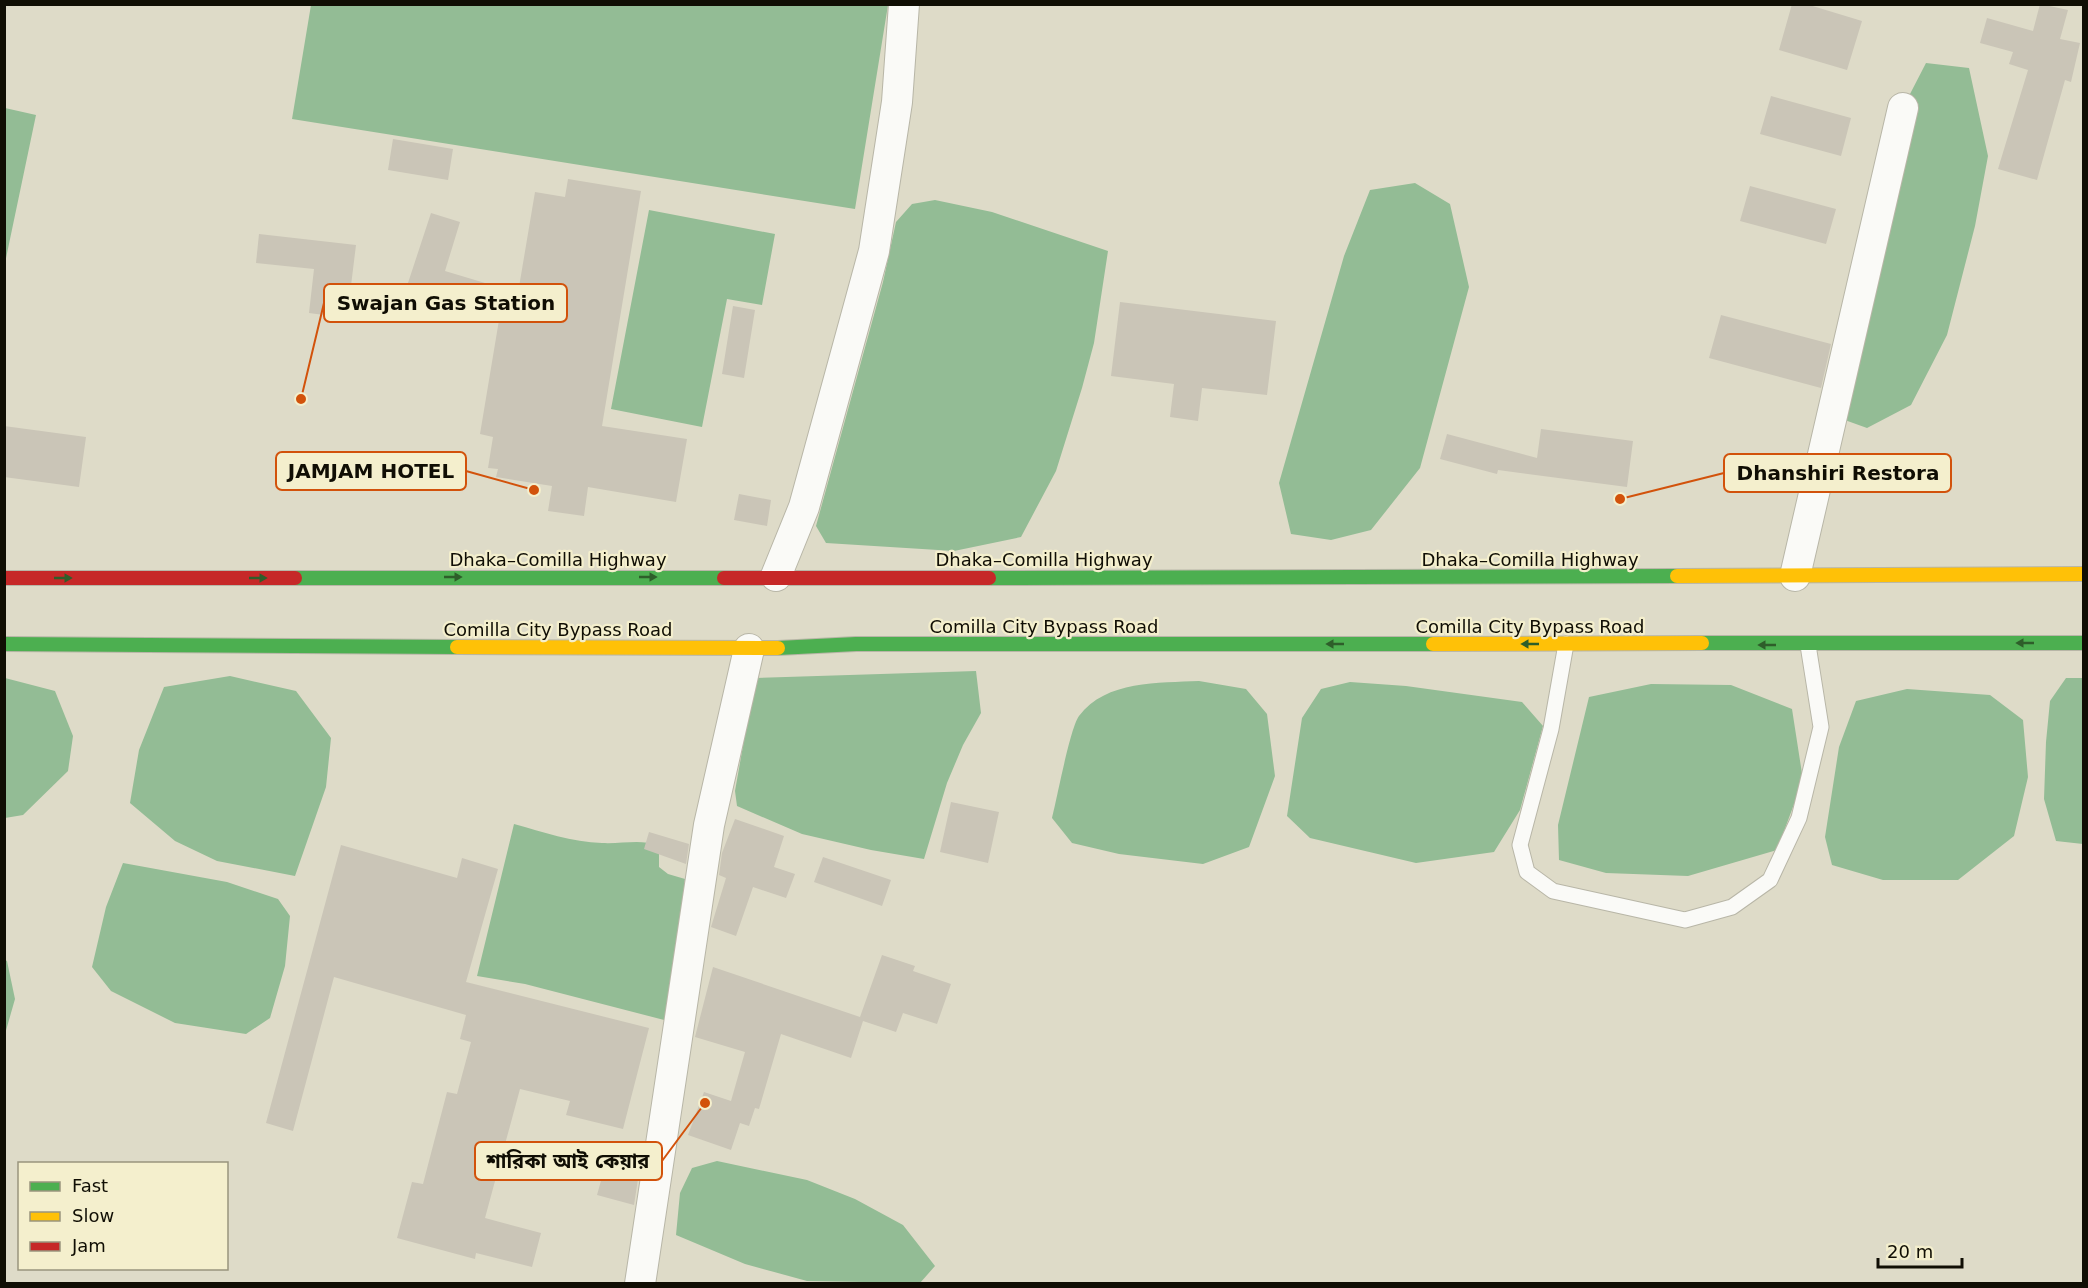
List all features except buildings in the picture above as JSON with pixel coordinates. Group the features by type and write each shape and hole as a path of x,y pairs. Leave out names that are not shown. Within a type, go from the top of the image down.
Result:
{"highway":[{"name":"Dhaka–Comilla Highway","path":"4,578 2084,574"},
{"name":"Comilla City Bypass Road","path":"4,644 749,649 856,644 2084,643"}],"street":[{"path":"776,576 804,507 874,251 897,102 904,4"},
{"path":"1795,576 1903,108"},
{"path":"640,1284 709,825 749,649"}],"lane":[{"path":"1566,644 1551,729 1520,845 1527,872 1553,891 1685,920 1732,907 1770,880 1799,818 1821,727 1808,645"}],"shaded area":[{"path":"311,5 888,5 855,209 292,119"},
{"path":"1926,63 1969,68 1988,156 1975,226 1947,335 1911,405 1867,428 1842,419 1910,94"},
{"path":"4,108 36,115 5,263"},
{"path":"1415,183 1450,204 1469,287 1420,468 1371,530 1331,540 1291,534 1279,483 1344,256 1370,190"},
{"path":"935,200 992,212 1108,251 1094,343 1056,471 1021,537 954,551 826,543 816,526 883,282 896,222 912,204"},
{"path":"649,210 775,234 762,305 727,299 702,427 611,409"},
{"path":"976,671 981,713 963,745 947,783 924,859 871,850 802,834 737,806 735,791 755,678"},
{"path":"230,676 296,691 331,738 326,787 295,876 217,861 175,841 130,803 139,750 164,687"},
{"path":"5,678 55,691 73,736 68,771 23,815 5,818"},
{"path":"2066,678 2083,678 2083,844 2056,841 2044,799 2050,701"},
{"path":"1199,681 1246,689 1267,714 1275,776 1249,847 1203,864 1119,854 1072,843 1052,818 1068,749 1079,716 1090,704 1118,690 1151,683"},
{"path":"1350,682 1406,686 1522,702 1543,726 1520,810 1494,852 1416,863 1310,838 1287,816 1302,718 1321,689"},
{"path":"1651,684 1731,685 1792,709 1803,780 1777,850 1688,876 1606,873 1559,860 1558,825 1589,697"},
{"path":"1907,689 1990,695 2023,720 2028,777 2014,836 1958,880 1883,880 1832,865 1825,837 1839,747 1856,701"},
{"path":"514,824 580,841 644,842 659,845 659,867 668,874 685,879 668,1021 525,984 477,976"},
{"path":"123,863 227,882 278,899 290,916 285,966 270,1018 246,1034 175,1023 111,991 92,967 106,907"},
{"path":"5,960 15,999 5,1034"},
{"path":"717,1161 807,1180 855,1199 903,1225 935,1266 920,1283 807,1281 745,1264 676,1235 680,1193 692,1168"}],"traffic: fast":[{"path":"989,578 1677,576"},
{"path":"295,578 724,578"},
{"path":"1702,643 2084,643"},
{"path":"4,644 457,647"},
{"path":"778,648 856,644 1433,644"}],"traffic: slow":[{"path":"1677,576 2084,574"},
{"path":"1433,644 1702,643"},
{"path":"457,647 778,648"}],"traffic: jam":[{"path":"4,578 295,578"},
{"path":"724,578 989,578"}],"place":[{"name":"Swajan Gas Station","path":"301,399"},
{"name":"JAMJAM HOTEL","path":"534,490"},
{"name":"Dhanshiri Restora","path":"1620,499"},
{"name":"শারিকা আই কেয়ার","path":"705,1103"}]}
